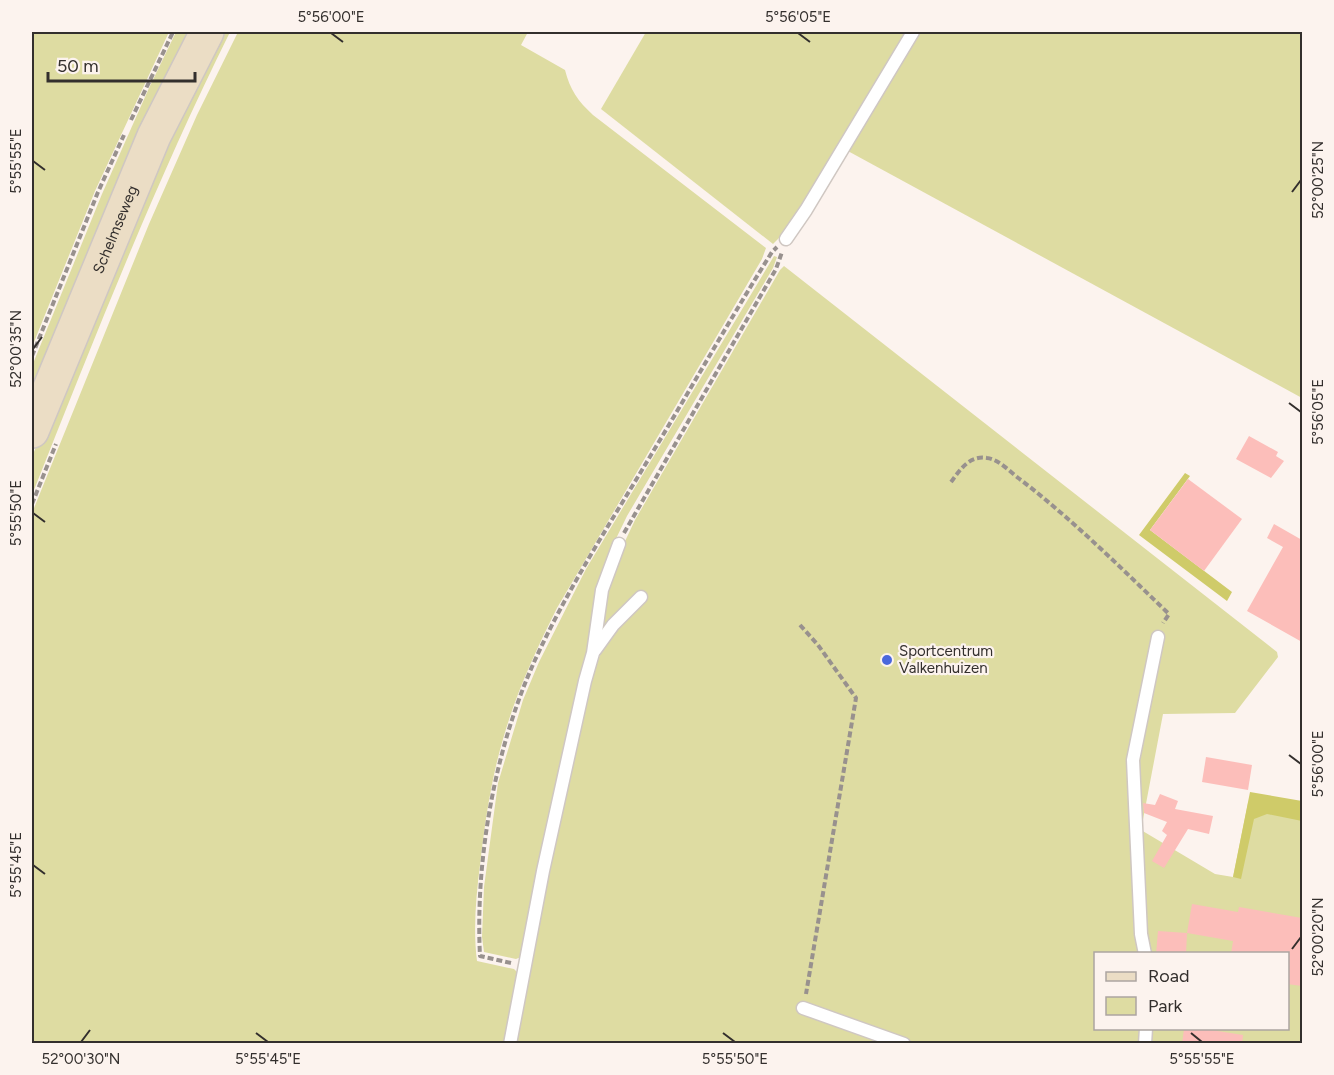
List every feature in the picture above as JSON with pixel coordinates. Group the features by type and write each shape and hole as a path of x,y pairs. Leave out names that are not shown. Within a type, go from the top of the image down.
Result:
{"main road":[{"name":"Schelmseweg","path":"32,431 154,136 207,32"}],"lane":[{"path":"786,239 806,210 913,32"},
{"path":"510,1044 543,871 593,653 602,590 619,544"},
{"path":"593,653 613,626 641,597"},
{"path":"1145,952 1141,934 1133,760 1158,637"},
{"path":"803,1008 900,1043"}],"path":[{"name":"Schelmseweg","path":"32,356 98,192 172,32"},
{"path":"619,544 631,518 776,269 786,239"},
{"path":"951,482 964,465 972,460 985,457 998,462 1054,506 1169,614 1158,637"},
{"path":"800,625 819,645 856,698 803,1008"}],"green space":[{"path":"32,32 169,32 95,191 32,347"},
{"path":"176,32 192,32 32,402 32,366 102,194"},
{"path":"215,32 230,32 151,204 32,495 32,457 85,322"},
{"path":"238,32 528,32 521,45 565,70 575,95 593,115 766,248 762,259 557,608 527,672 508,722 489,801 475,925 477,961 514,969 518,973 505,1043 32,1044 32,513 149,224 197,115"},
{"path":"646,32 909,32 802,208 785,232 773,244 601,109"},
{"path":"918,32 1302,32 1302,398 846,150"},
{"path":"774,256 777,257 773,268 627,516 611,549 598,589 587,655 521,957 516,959 484,952 482,937 484,887 498,783 523,700 539,662 586,569"},
{"name":"Sportcentrum Valkenhuizen","path":"784,266 1277,652 1278,657 1235,713 1163,714 1141,830 1215,874 1233,877 1248,803 1302,812 1302,1043 515,1044 548,873 590,684 603,646 601,632 607,593 619,554 635,520"}],"shaded area":[{"path":"1185,473 1190,476 1150,530 1232,592 1227,601 1139,535"},
{"path":"1250,792 1302,801 1302,821 1267,814 1254,819 1241,879 1233,877"}],"building":[{"path":"1249,436 1278,452 1276,456 1284,461 1271,478 1236,459"},
{"path":"1188,479 1242,519 1204,571 1150,530"},
{"path":"1274,524 1302,540 1302,642 1247,611 1283,547 1267,538"},
{"path":"1206,757 1252,765 1248,790 1202,782"},
{"path":"1160,794 1178,801 1175,809 1213,816 1209,834 1188,829 1164,868 1152,861 1167,835 1162,831 1167,822 1144,813 1143,803 1155,805"},
{"path":"1192,904 1238,912 1239,907 1302,918 1302,986 1289,984 1289,952 1231,952 1233,941 1187,933"},
{"path":"1158,931 1187,933 1186,952 1156,952"},
{"path":"1184,1030 1211,1030 1243,1035 1242,1044 1182,1044"}],"place":[{"name":"Sportcentrum Valkenhuizen","path":"887,660"}]}
